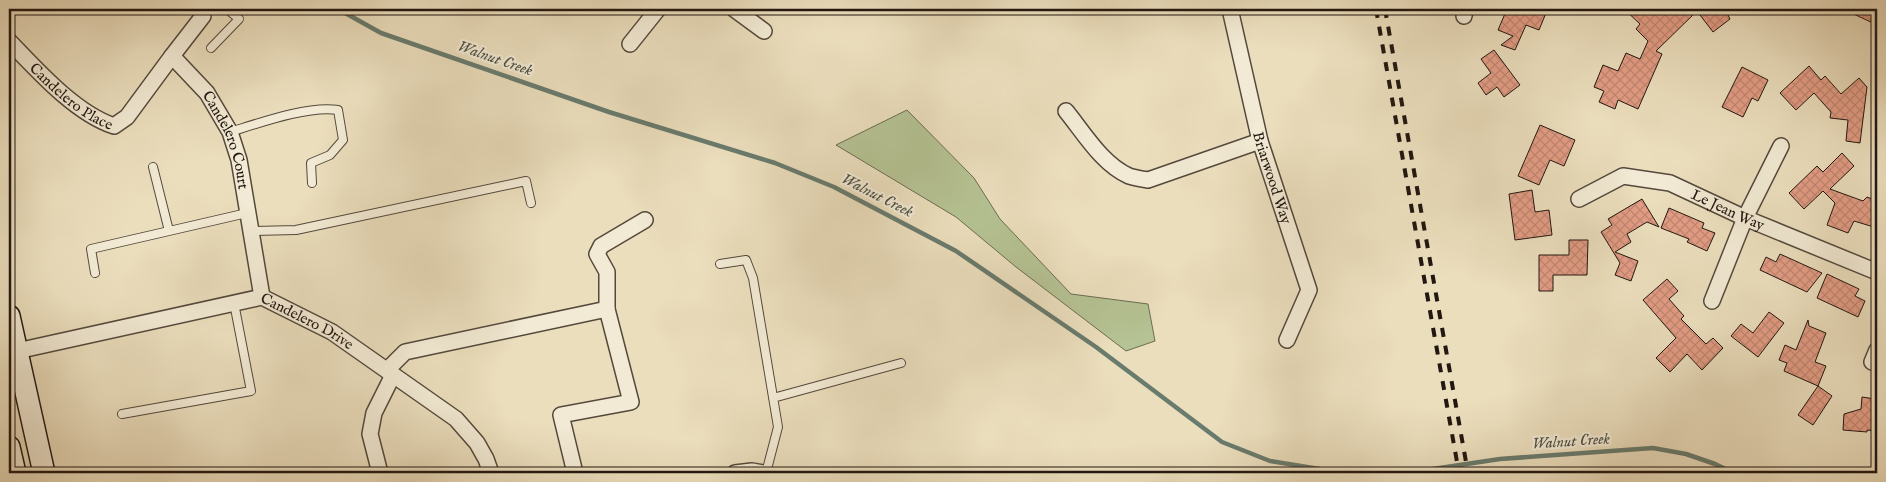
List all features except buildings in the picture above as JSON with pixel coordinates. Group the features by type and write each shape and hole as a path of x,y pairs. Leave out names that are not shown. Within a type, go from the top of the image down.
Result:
{"main road":[{"path":"9,316 11,352 44,473"},
{"path":"9,447 15,473"}],"street":[{"path":"172,56 204,16 203,9"},
{"path":"630,44 658,9"},
{"path":"734,9 764,31"},
{"name":"Briarwood Way","path":"1230,9 1260,141 1309,290 1287,340"},
{"name":"Candelero Place","path":"9,41 47,81 97,120 114,126 127,117 172,56"},
{"name":"Candelero Court","path":"172,56 207,93 230,132 239,160 262,297"},
{"path":"1066,111 1105,160 1116,170 1131,177 1148,180 1260,141"},
{"path":"1712,301 1745,218 1782,146"},
{"name":"Le Jean Way","path":"1580,198 1623,176 1670,183 1745,218 1877,272"},
{"path":"575,473 561,416 631,402 606,309 607,272 598,254 601,246 645,220"},
{"name":"Candelero Drive","path":"11,352 262,297 332,332 456,419 477,442 491,473"},
{"path":"380,473 370,434 374,413 390,373 405,352 606,309"},
{"path":"735,473 752,471 765,473"}],"lane":[{"path":"211,48 239,19 227,9"},
{"path":"230,132 270,120 326,108 338,110 343,140 330,155 311,163 312,183"},
{"path":"154,167 170,231"},
{"path":"250,231 296,230 526,181 532,203"},
{"path":"95,273 92,249 247,213"},
{"path":"720,264 746,260 753,278 778,426 765,473"},
{"path":"122,414 252,391 234,303"},
{"path":"773,398 900,363"}],"green space":[{"path":"907,110 974,178 1000,219 1071,294 1148,304 1155,341 1126,351 1016,267 956,217 836,145"}],"waterway":[{"name":"Walnut Creek","path":"338,9 381,33 609,112 775,163 834,187 956,251 1096,347 1222,442 1270,461 1338,472 1365,473"},
{"name":"Walnut Creek","path":"1406,473 1500,459 1653,448 1686,454 1734,473"}],"railway":[{"path":"1376,9 1459,473"},
{"path":"1385,9 1468,473"}]}
